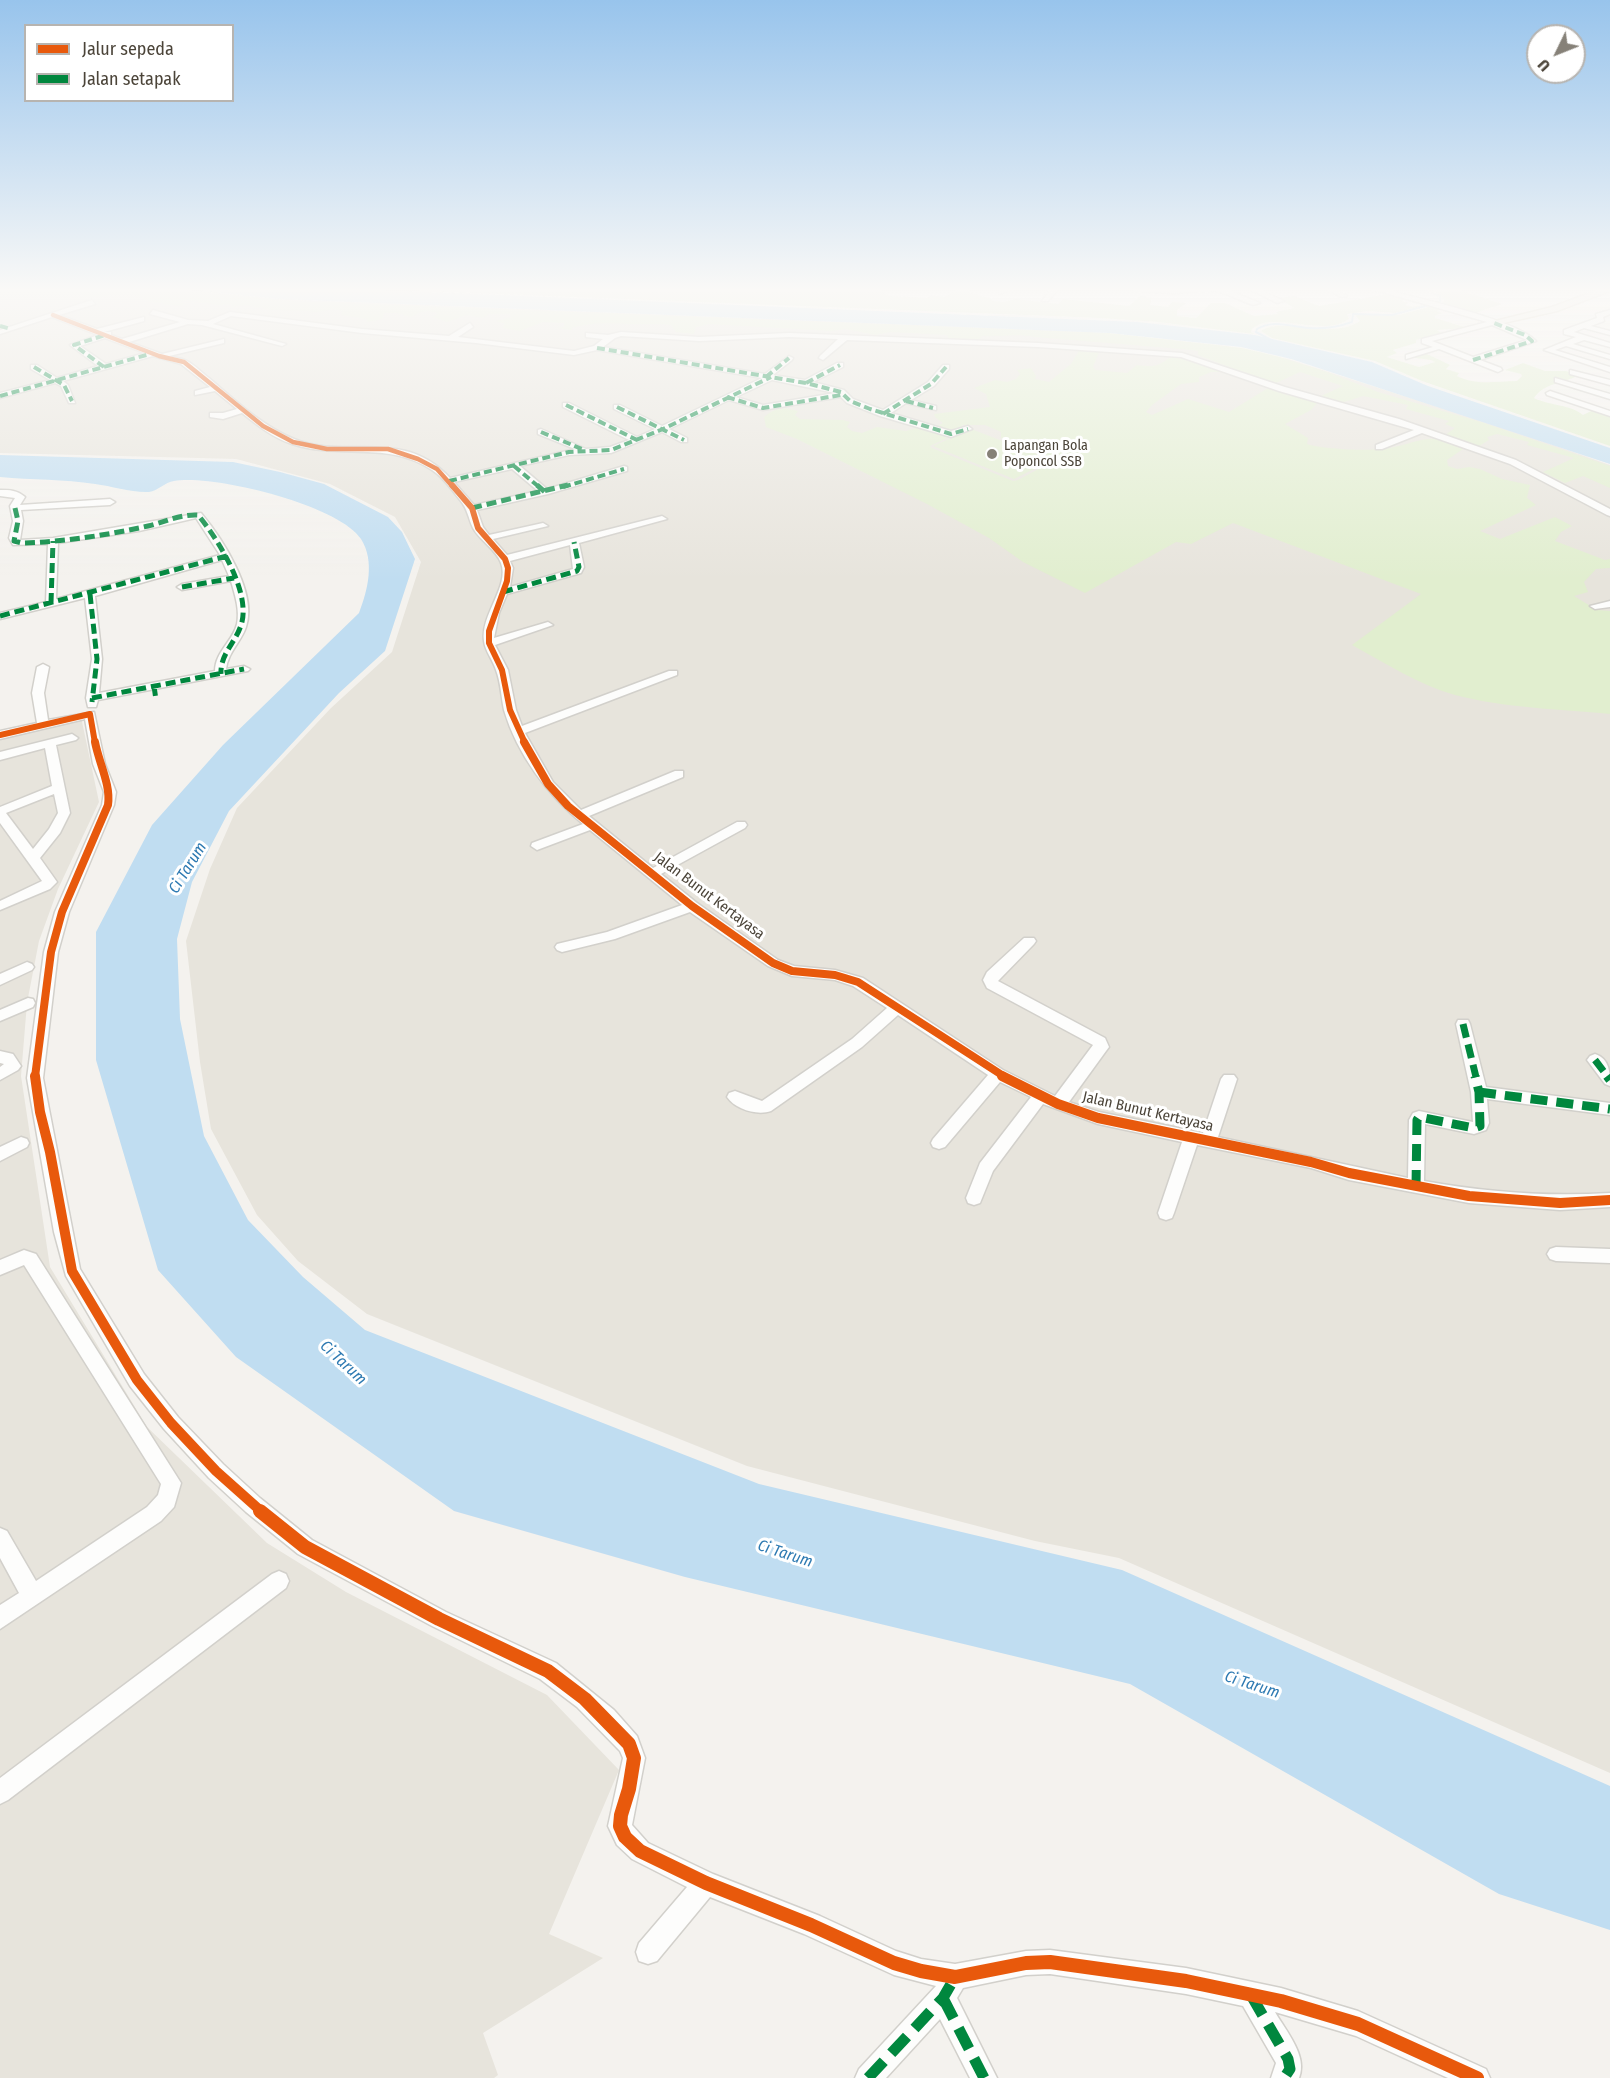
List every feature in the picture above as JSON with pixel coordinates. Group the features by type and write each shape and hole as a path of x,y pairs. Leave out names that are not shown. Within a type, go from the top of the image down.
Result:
{"street":[{"path":"0,396 37,386"},
{"path":"65,386 68,388 72,401"},
{"path":"214,386 271,432 293,442 327,449 388,449 432,466 449,481 472,508 478,528 505,559 508,568 503,592 489,631 489,643 548,625"},
{"path":"541,432 582,449 604,452 663,429 750,386"},
{"path":"815,386 844,395 857,404 883,414 951,434 968,429"},
{"path":"883,414 929,386"},
{"path":"1273,386 1422,430 1528,468 1610,513"},
{"path":"1578,386 1609,395"},
{"path":"198,393 217,388"},
{"path":"1550,393 1610,414"},
{"path":"727,397 763,408 801,399 844,395"},
{"path":"1586,406 1609,395"},
{"path":"906,401 933,408"},
{"path":"566,405 637,440"},
{"path":"617,407 684,440"},
{"path":"213,415 226,415 243,410"},
{"path":"1379,447 1422,430"},
{"path":"449,481 582,449"},
{"path":"514,466 545,492"},
{"path":"472,508 545,492 624,469"},
{"path":"0,493 19,495 15,508 18,521 14,538 16,543 53,542 139,528 195,514 208,525 227,556 244,608 238,634 219,666 221,674"},
{"path":"15,508 110,502"},
{"path":"505,559 662,519"},
{"path":"486,538 543,525"},
{"path":"51,603 53,542"},
{"path":"503,592 578,571 574,542"},
{"path":"0,616 227,556"},
{"path":"183,587 234,578"},
{"path":"90,594 97,659 91,706 99,764 110,792 108,805 62,912 51,952 35,1078 72,1271 137,1380 171,1423 253,1505 304,1547 439,1619 548,1671 606,1718 629,1744 634,1758 620,1826 625,1837 640,1851 706,1883 811,1924 894,1962 921,1971 949,1987 984,2078"},
{"path":"1595,606 1610,604"},
{"name":"Jalan Bunut Kertayasa","path":"489,643 502,670 510,710 518,731 548,784 568,806 692,906 781,967 792,971 844,977 858,982 998,1074 1058,1104 1098,1118 1416,1187 1469,1196 1560,1203 1610,1200"},
{"path":"33,858 55,830 64,813 38,693 43,667"},
{"path":"0,756 47,733 91,706 154,686 244,669"},
{"path":"518,731 673,673"},
{"path":"154,686 156,700"},
{"path":"0,735 47,733 72,738"},
{"path":"581,815 679,774"},
{"path":"0,906 50,882 0,812 59,788"},
{"path":"537,846 593,825"},
{"path":"653,873 741,825"},
{"path":"562,947 610,936 692,906"},
{"path":"1029,941 992,976 990,980 992,984 1100,1042 1101,1047 1058,1104"},
{"path":"0,980 27,967"},
{"path":"0,1016 28,1003"},
{"path":"735,1097 755,1107 765,1107 857,1043 897,1008"},
{"path":"1416,1187 1417,1120 1419,1117 1474,1128 1480,1126 1479,1092 1463,1024"},
{"path":"0,1057 8,1058 13,1066 0,1074"},
{"path":"1595,1060 1610,1080"},
{"path":"939,1143 998,1074"},
{"path":"1209,1141 1229,1079"},
{"path":"1479,1092 1610,1109"},
{"path":"975,1198 986,1168 1041,1095"},
{"path":"1166,1213 1191,1138"},
{"path":"0,1155 21,1143"},
{"path":"1556,1254 1610,1256"},
{"path":"0,1268 24,1257 30,1259 171,1483 167,1500 154,1514 0,1618"},
{"path":"0,1538 32,1596"},
{"path":"0,1791 279,1581"},
{"path":"648,1952 706,1883"},
{"path":"868,2078 949,1987 1026,1963 1050,1962 1186,1981 1251,1995 1358,2024 1477,2078"},
{"path":"1251,1995 1288,2059 1290,2069 1284,2078"}],"shaded area":[{"path":"0,386 1373,386 1514,431 1610,465 1610,1773 1119,1558 1035,1541 747,1466 367,1314 298,1261 257,1215 211,1129 200,1062 186,941 210,869 237,808 331,708 392,652 421,562 395,517 330,484 236,459 0,453"},
{"path":"81,717 99,802 58,889 39,941 27,1003 21,1076 50,1267 147,1427 267,1543 346,1592 547,1695 619,1770 549,1934 603,1958 483,2033 498,2075 494,2078 0,2078 0,736"}],"green space":[{"path":"979,386 1178,386 1152,405 1146,412 1152,415 1188,399 1229,412 1268,388 1318,402 1311,410 1285,424 1308,438 1307,444 1374,450 1421,440 1441,439 1463,449 1447,460 1448,466 1457,469 1469,467 1480,469 1502,479 1530,485 1527,498 1536,505 1480,531 1500,539 1555,517 1572,526 1561,532 1555,541 1605,560 1610,559 1610,568 1596,569 1584,582 1588,592 1574,596 1597,610 1610,611 1610,714 1474,699 1428,686 1402,673 1352,645 1421,594 1233,523 1191,544 1176,542 1085,593 1023,562 989,538 927,504 797,439 766,427 764,417 776,410 798,411 795,415 800,419 843,420 850,422 847,427 852,431 862,433 877,427 906,431 923,426 952,436 930,446 932,448 1013,481 1055,460 1001,438 1001,432 985,425 962,425 964,429 957,433 937,426 943,423 934,414 990,407 986,394 974,388"},
{"path":"1343,386 1363,386 1484,423 1610,466 1610,488 1583,476 1565,483 1543,472 1574,458 1527,445 1529,442 1497,434 1487,437 1489,440 1479,446 1445,435 1455,428 1445,424 1449,421 1406,409 1408,405 1363,396 1341,403 1319,397"},
{"path":"1436,386 1549,386 1534,398 1578,411 1583,415 1593,410 1610,416 1610,446"},
{"path":"971,429 1052,460 1014,479 933,446"}],"water":[{"path":"1373,386 1428,386 1610,448 1610,464"},
{"name":"Ci Tarum","path":"0,455 233,462 280,472 324,484 388,517 402,532 415,559 385,651 339,693 229,811 192,882 177,939 180,1019 204,1136 248,1220 303,1277 365,1330 759,1484 1122,1570 1610,1786 1610,1930 1499,1894 1130,1684 685,1577 454,1511 236,1357 158,1270 96,1060 96,932 152,825 223,745 359,613 369,576 368,557 361,539 348,526 302,504 274,495 245,487 192,480 174,481 152,491 142,492 83,482 0,477"}],"marked path":[{"path":"0,396 36,386"},
{"path":"64,386 72,401"},
{"path":"449,481 569,452 611,450 663,429 752,386"},
{"path":"818,386 841,392 850,401 870,409 951,434 968,429"},
{"path":"883,414 928,386"},
{"path":"727,397 763,408 841,395"},
{"path":"906,401 933,408"},
{"path":"566,405 637,440"},
{"path":"617,407 684,440"},
{"path":"541,432 582,449"},
{"path":"514,466 545,492"},
{"path":"472,508 545,492 624,469"},
{"path":"15,508 18,521 14,541 22,543 100,535 148,526 186,515 198,515 223,551 241,598 242,624 222,661 221,674"},
{"path":"51,603 53,541"},
{"path":"503,592 577,571 579,567 574,542"},
{"path":"0,616 227,556"},
{"path":"182,587 234,578"},
{"path":"90,594 97,659 92,702"},
{"path":"92,698 244,669"},
{"path":"154,686 156,700"},
{"path":"1416,1187 1417,1120 1419,1117 1474,1128 1480,1126 1481,1123 1479,1092 1463,1024"},
{"path":"1595,1060 1610,1080"},
{"path":"1479,1092 1610,1109"},
{"path":"868,2078 943,1998 955,1977"},
{"path":"1251,1995 1288,2059 1290,2069 1284,2078"},
{"path":"943,1998 984,2078"}],"cycle path":[{"path":"214,386 263,426 293,442 327,449 388,449 418,459 437,469 472,508 478,528 505,559 508,568 507,581 494,613 489,631 489,643 502,670 510,710 518,731 548,784 568,806 692,906 773,963 792,971 835,975 858,982 998,1074 1058,1104 1098,1118 1311,1162 1349,1173 1469,1196 1560,1203 1610,1200"},
{"path":"0,735 90,714 99,764 110,792 108,805 62,912 51,952 35,1078 72,1271 137,1380 171,1423 216,1471 253,1505 305,1547 439,1619 548,1671 585,1699 629,1744 634,1758 629,1789 621,1815 620,1826 625,1837 640,1851 706,1883 811,1925 894,1963 921,1971 955,1977 1026,1963 1050,1962 1186,1981 1281,2001 1358,2024 1477,2078"}],"place":[{"name":"Lapangan Bola Poponcol SSB","path":"992,454"}]}
